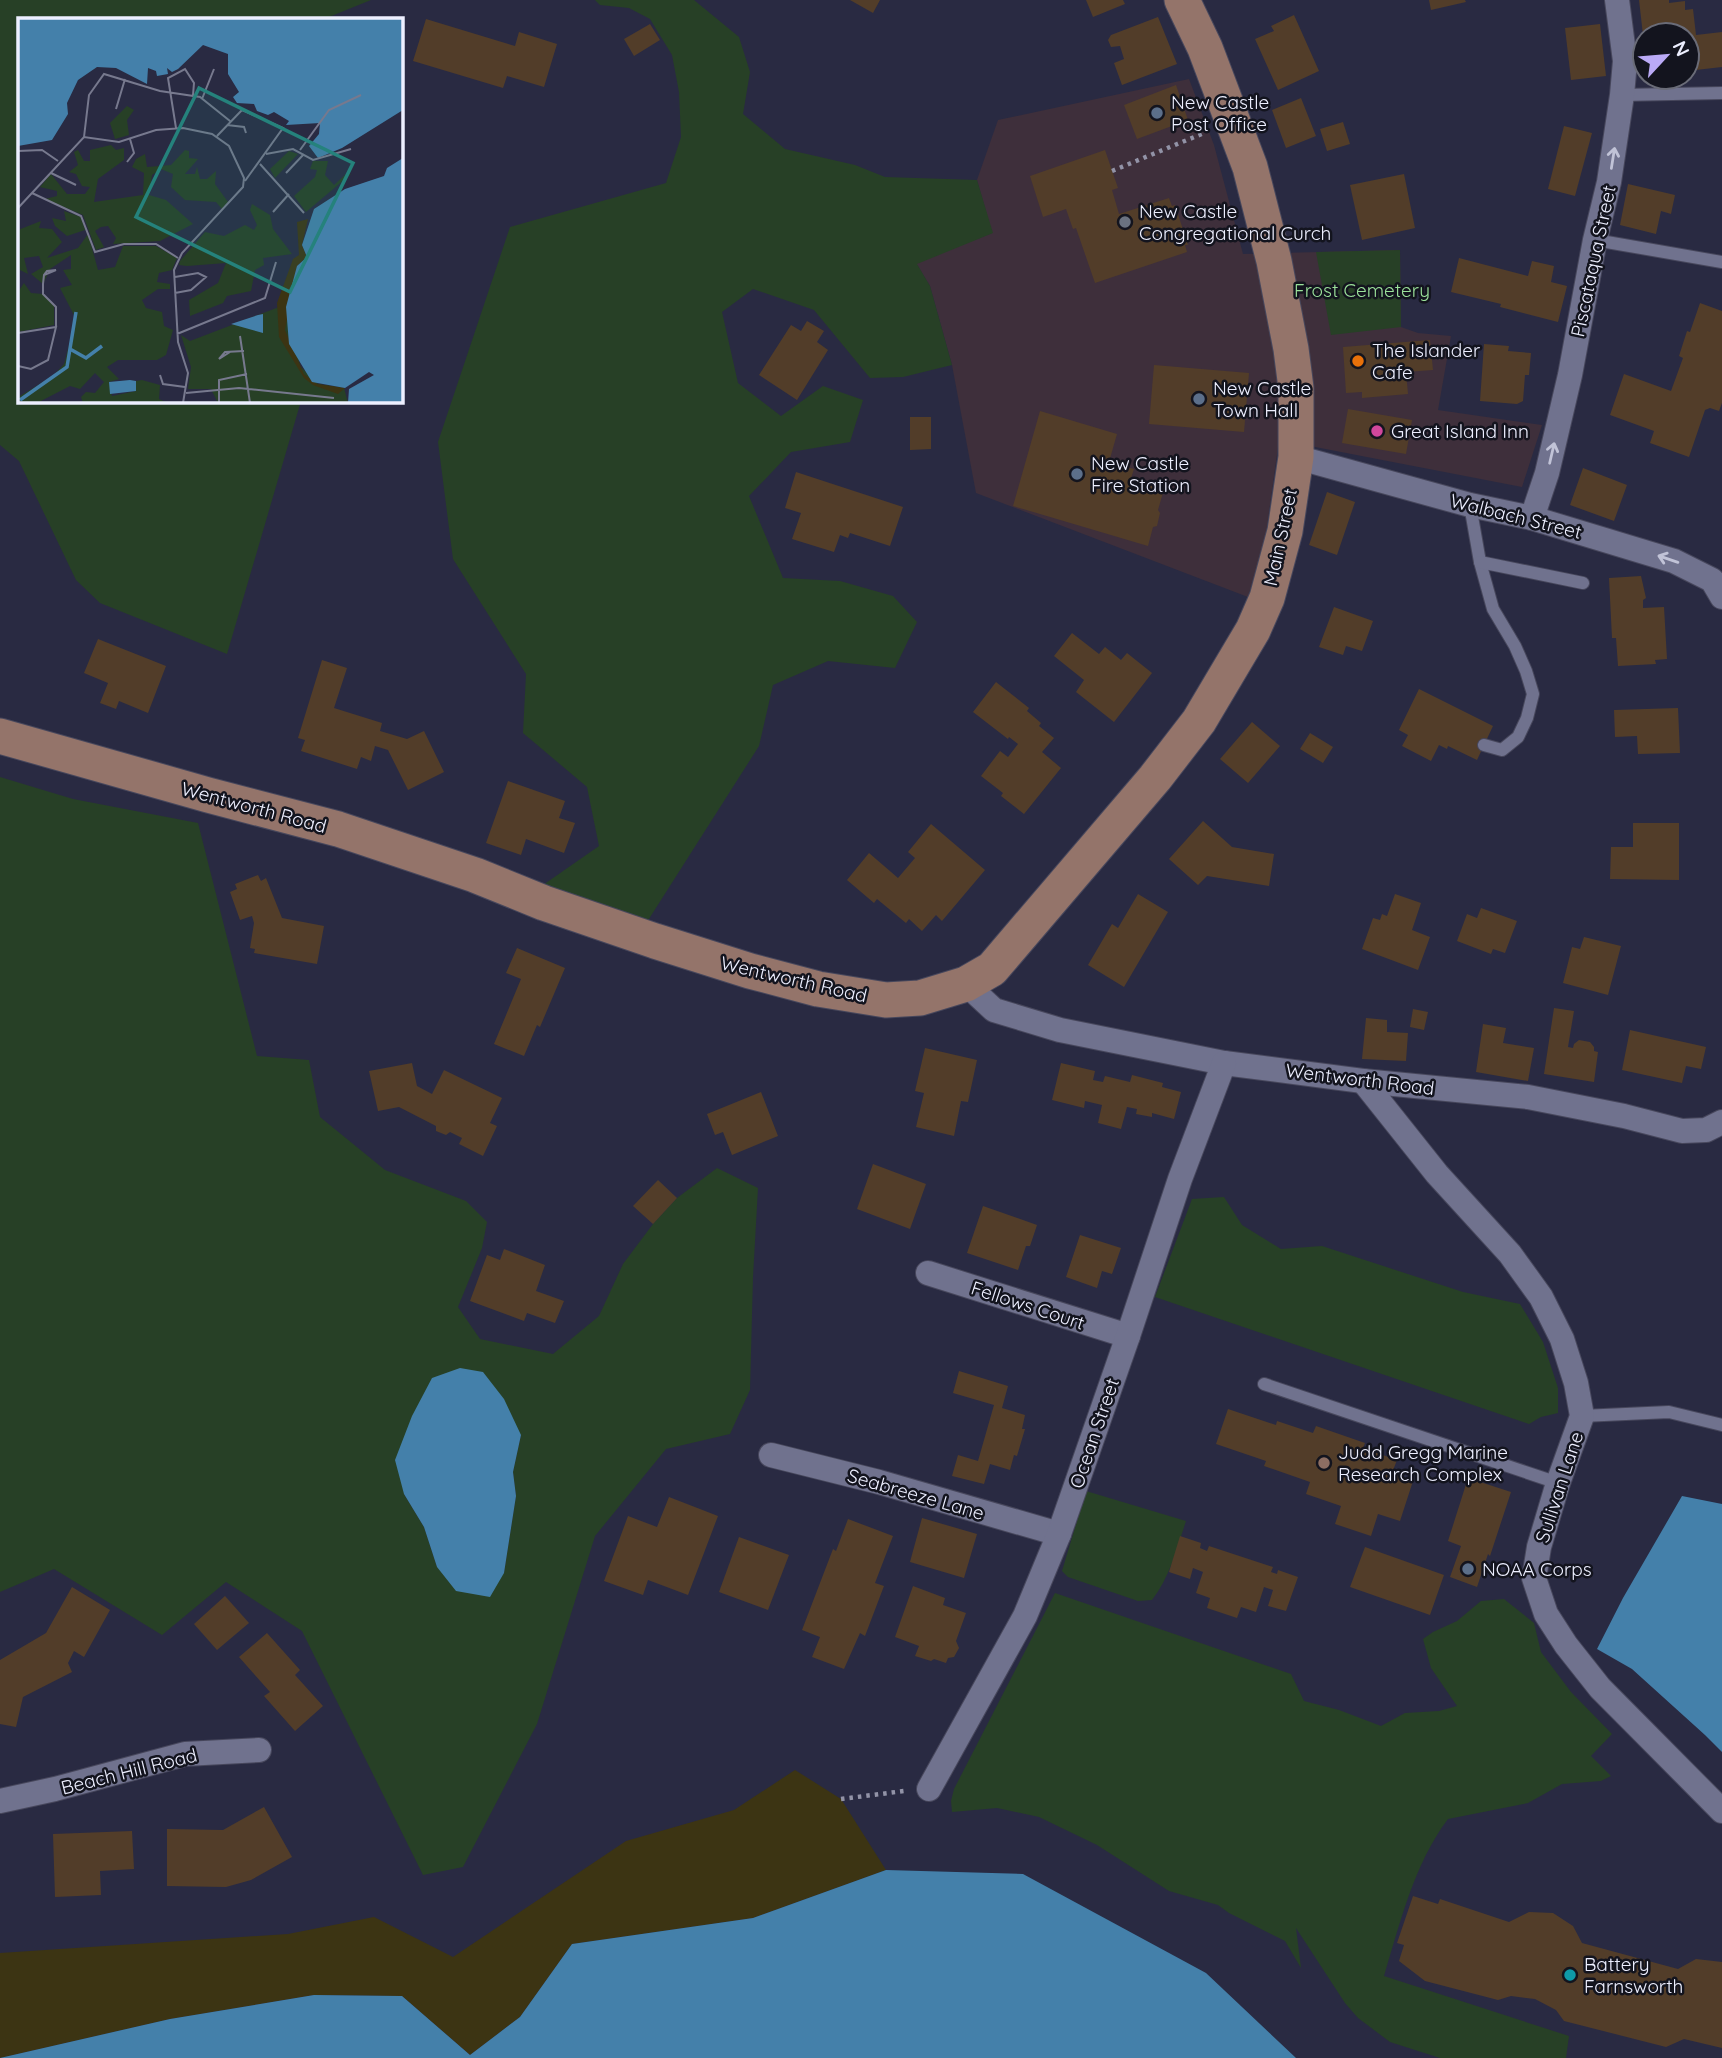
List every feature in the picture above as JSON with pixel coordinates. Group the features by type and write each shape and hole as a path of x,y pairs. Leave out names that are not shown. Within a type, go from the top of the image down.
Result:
{"main road":[{"name":"Main Street","path":"966,984 992,968 1036,920 1199,721 1253,630 1267,598 1284,531 1296,457 1296,388 1291,349 1274,261 1250,167 1205,48 1182,0"},
{"name":"Wentworth Road","path":"0,736 338,829 475,875 544,903 643,937 818,989 886,1000 920,998 966,984"}],"street":[{"name":"Piscataqua Street","path":"1532,518 1547,473 1570,375 1595,240 1609,182 1625,61 1617,0"},
{"name":"Walbach Street","path":"1296,457 1470,505 1532,518 1674,561 1712,580 1722,597"},
{"name":"Wentworth Road","path":"966,984 994,1010 1007,1014 1060,1030 1223,1063 1363,1081 1528,1097 1682,1131 1706,1130 1722,1122"},
{"name":"Ocean Street","path":"929,1788 1025,1616 1059,1534 1180,1179 1223,1063"},
{"name":"Sullivan Lane","path":"1363,1081 1437,1174 1510,1254 1541,1297 1562,1339 1576,1383 1582,1416 1539,1548 1534,1578 1546,1614 1566,1645 1600,1688 1722,1811"},
{"name":"Fellows Court","path":"928,1273 1128,1336"},
{"name":"Seabreeze Lane","path":"771,1455 879,1482 1059,1534"},
{"name":"Beach Hill Road","path":"0,1801 185,1754 259,1750"}],"lane":[{"path":"1622,95 1722,93"},
{"path":"1595,240 1722,262"},
{"path":"1470,505 1480,562 1493,609 1526,671 1533,694 1527,718 1518,737 1502,750 1484,745"},
{"path":"1480,562 1583,583"},
{"path":"1264,1384 1558,1483"},
{"path":"1582,1416 1669,1412 1722,1425"}],"path":[{"path":"1112,171 1208,132"},
{"path":"841,1798 929,1788"}],"shaded area":[{"path":"1189,79 1214,145 1243,254 1400,250 1401,327 1418,333 1451,336 1438,410 1542,425 1522,487 1279,440 1265,541 1248,597 976,493 952,365 930,286 916,263 992,233 977,180 998,120"}],"green space":[{"path":"0,0 371,0 326,18 18,18 18,402 301,402 227,654 100,603 76,580 19,461 0,445"},
{"path":"595,0 694,0 739,37 750,72 743,114 785,149 855,165 885,177 977,180 993,233 917,264 930,286 952,365 903,377 870,378 814,310 753,289 722,312 738,383 781,416 823,386 863,400 850,442 791,452 749,496 783,578 840,581 893,596 917,622 895,668 828,661 773,685 759,746 647,922 543,885 599,846 587,787 523,733 526,674 453,559 438,442 510,227 666,183 681,137 679,92 672,55 650,19 629,8 600,5"},
{"name":"Frost Cemetery","path":"1400,250 1401,327 1331,335 1316,252"},
{"path":"0,777 73,799 198,823 257,1056 309,1060 320,1117 385,1170 466,1201 487,1222 482,1248 458,1307 480,1339 553,1354 599,1316 623,1264 653,1224 677,1198 717,1168 758,1188 750,1390 730,1434 666,1449 595,1536 537,1724 463,1867 423,1875 302,1631 226,1582 162,1635 54,1569 0,1592","holes":["521,1435 513,1472 516,1496 504,1573 437,1567 424,1527 404,1494"]},
{"path":"1224,1197 1242,1225 1281,1249 1322,1246 1463,1292 1520,1304 1543,1342 1558,1388 1558,1413 1541,1417 1529,1424 1155,1297 1192,1199"},
{"path":"1086,1491 1186,1521 1168,1572 1152,1600 1138,1601 1068,1577 1062,1571"},
{"path":"1055,1593 1291,1674 1304,1701 1339,1710 1381,1726 1405,1713 1439,1711 1457,1706 1431,1668 1423,1639 1433,1632 1457,1621 1481,1601 1504,1599 1534,1623 1541,1652 1571,1692 1612,1734 1591,1756 1611,1776 1601,1781 1562,1784 1528,1803 1448,1819 1436,1836 1417,1874 1384,1976 1569,2036 1566,2058 1440,2058 1390,2042 1358,2018 1345,2003 1296,1928 1301,1968 1285,1941 1218,1905 1169,1891 1097,1845 1039,1817 997,1808 952,1812 954,1789"}],"sand":[{"path":"795,1770 841,1799 886,1870 753,1918 572,1944 520,2017 470,2055 402,1996 314,1995 170,2019 0,2058 0,1953 288,1934 374,1917 453,1957 626,1841 734,1810"}],"water":[{"path":"460,1368 483,1372 504,1399 521,1435 513,1472 516,1496 504,1573 490,1597 456,1591 437,1567 424,1527 404,1494 395,1460 412,1416 432,1378"},
{"path":"1682,1496 1722,1504 1722,1752 1632,1669 1597,1649"},
{"path":"886,1870 1023,1874 1206,1973 1296,2058 0,2058 170,2019 314,1995 402,1996 470,2055 520,2017 572,1944 753,1918"}],"building":[{"path":"850,0 880,0 873,13"},
{"path":"1086,0 1123,0 1125,4 1093,17"},
{"path":"1429,0 1465,0 1466,2 1431,10"},
{"path":"1639,0 1669,0 1669,3 1685,1 1685,10 1693,9 1694,21 1641,21"},
{"path":"1294,15 1319,71 1278,90 1255,39 1274,31 1271,26"},
{"path":"1158,17 1177,64 1122,85 1114,63 1124,59 1120,46 1111,47 1108,40 1111,35"},
{"path":"426,19 515,46 519,32 557,44 544,87 507,76 503,88 413,61"},
{"path":"650,24 660,40 634,56 624,39"},
{"path":"1600,24 1606,76 1571,80 1565,28"},
{"path":"1722,32 1722,67 1701,69 1701,34"},
{"name":"New Castle Post Office","path":"1176,85 1188,120 1137,139 1124,105"},
{"path":"1301,98 1316,136 1286,148 1272,110"},
{"path":"1343,122 1350,144 1327,151 1320,129"},
{"path":"1564,126 1592,133 1575,196 1548,189"},
{"name":"New Castle Congregational Curch","path":"1105,150 1118,188 1112,190 1119,214 1169,198 1172,206 1175,205 1188,245 1185,245 1187,252 1095,283 1076,228 1073,229 1066,209 1043,217 1030,176"},
{"path":"1404,174 1415,228 1362,240 1350,185"},
{"path":"1628,184 1675,195 1671,214 1661,211 1656,234 1620,225"},
{"path":"1459,258 1528,276 1532,261 1554,266 1551,282 1567,286 1558,322 1451,292"},
{"path":"1700,303 1722,311 1722,403 1719,411 1710,408 1705,410 1689,457 1650,443 1654,431 1610,415 1624,374 1671,391 1683,358 1679,356 1687,331 1690,332"},
{"path":"807,321 824,331 817,342 828,350 797,400 759,375 791,325 801,331"},
{"path":"1430,340 1433,370 1406,372 1408,394 1362,398 1362,392 1346,393 1343,347"},
{"path":"1484,344 1509,346 1508,351 1531,353 1529,375 1525,375 1523,401 1517,404 1480,401"},
{"name":"New Castle Town Hall","path":"1154,365 1249,373 1244,432 1149,424"},
{"name":"Great Island Inn","path":"1348,409 1412,420 1406,454 1342,443"},
{"name":"New Castle Fire Station","path":"1040,411 1117,434 1109,462 1134,469 1131,478 1164,489 1157,526 1153,527 1148,546 1013,506"},
{"path":"910,417 931,417 931,449 910,450"},
{"path":"1583,468 1627,485 1614,521 1570,505"},
{"path":"796,472 903,507 890,546 850,533 848,538 840,535 834,552 792,539 801,513 785,508"},
{"path":"1327,492 1355,502 1337,555 1309,545"},
{"path":"1641,576 1646,598 1643,600 1643,608 1664,607 1667,659 1655,660 1656,664 1618,666 1616,638 1612,638 1609,578"},
{"path":"1334,607 1373,621 1362,651 1346,646 1343,655 1319,647"},
{"path":"1072,633 1099,654 1105,647 1121,660 1127,653 1152,673 1114,722 1076,692 1084,680 1054,656"},
{"path":"98,639 166,666 148,713 119,701 116,709 100,703 108,683 84,673"},
{"path":"322,660 347,668 334,708 382,723 380,731 407,739 424,731 444,772 408,790 388,750 375,746 371,761 361,757 357,769 301,751 305,740 298,738"},
{"path":"996,682 1029,708 1027,711 1041,723 1039,726 1054,738 1042,752 1061,768 1024,814 981,776 1000,751 1008,757 1018,744 973,712"},
{"path":"1419,689 1493,726 1477,760 1448,746 1447,749 1439,745 1431,761 1402,746 1408,735 1399,730"},
{"path":"1678,708 1680,753 1638,754 1637,736 1615,737 1614,710"},
{"path":"1252,722 1280,746 1248,783 1220,759"},
{"path":"1310,733 1333,747 1323,763 1300,749"},
{"path":"508,781 565,801 559,818 575,823 564,853 526,839 521,855 486,843"},
{"path":"1203,821 1232,847 1274,854 1269,886 1207,876 1198,885 1169,859"},
{"path":"1633,823 1679,823 1679,880 1610,879 1611,847 1633,847"},
{"path":"931,824 985,870 942,921 936,915 922,931 909,919 906,923 877,899 874,903 847,880 869,853 898,878 915,858 908,852"},
{"path":"258,875 261,881 266,878 282,918 324,926 317,964 254,953 255,949 250,948 254,923 252,916 240,920 230,892 237,889 235,884"},
{"path":"1138,894 1168,912 1124,987 1088,965 1112,924 1118,928"},
{"path":"1395,894 1421,903 1412,930 1430,937 1418,970 1362,949 1373,918 1380,920 1382,914 1387,916"},
{"path":"1481,908 1517,921 1505,953 1493,949 1491,954 1457,941 1467,914 1477,918"},
{"path":"1584,937 1621,946 1608,995 1563,983 1572,947 1580,949"},
{"path":"517,948 565,968 540,1027 537,1025 524,1056 494,1044 521,979 506,973"},
{"path":"1554,1008 1574,1011 1568,1047 1573,1048 1579,1040 1590,1042 1594,1051 1598,1052 1594,1082 1544,1074"},
{"path":"1413,1009 1428,1012 1424,1030 1410,1027"},
{"path":"1366,1018 1387,1020 1387,1032 1408,1033 1406,1061 1362,1059"},
{"path":"1483,1024 1506,1028 1503,1043 1534,1048 1528,1081 1476,1072"},
{"path":"1630,1030 1706,1047 1701,1069 1686,1066 1682,1083 1622,1070"},
{"path":"925,1048 977,1060 968,1102 961,1101 954,1136 916,1127 924,1093 915,1091"},
{"path":"412,1063 417,1086 432,1094 444,1070 502,1098 490,1123 497,1126 483,1156 459,1144 462,1138 450,1132 446,1135 436,1131 436,1126 399,1107 378,1111 369,1071"},
{"path":"1061,1063 1095,1071 1093,1080 1103,1082 1105,1076 1130,1082 1132,1075 1163,1083 1162,1087 1181,1092 1174,1119 1152,1113 1152,1117 1136,1114 1137,1109 1127,1107 1121,1129 1098,1123 1102,1105 1085,1101 1084,1108 1052,1100"},
{"path":"761,1092 778,1136 732,1155 723,1132 715,1135 707,1114"},
{"path":"873,1164 926,1184 910,1229 857,1209"},
{"path":"658,1180 677,1198 653,1224 633,1206"},
{"path":"983,1206 1037,1225 1018,1270 967,1253"},
{"path":"1080,1235 1121,1248 1112,1274 1102,1271 1097,1288 1066,1277"},
{"path":"504,1249 545,1265 536,1291 564,1301 555,1323 527,1313 524,1321 470,1301 487,1255 500,1260"},
{"path":"959,1371 1008,1386 1002,1408 1025,1415 1022,1429 1025,1429 1010,1470 990,1464 984,1484 952,1476 958,1455 978,1461 994,1405 953,1393"},
{"path":"1228,1409 1276,1425 1277,1421 1313,1433 1316,1426 1365,1443 1363,1448 1397,1460 1392,1473 1413,1481 1400,1521 1378,1514 1371,1536 1335,1524 1341,1506 1306,1494 1310,1482 1264,1466 1266,1461 1216,1444"},
{"path":"1468,1478 1511,1492 1477,1587 1450,1577 1461,1546 1448,1541"},
{"path":"669,1497 718,1516 688,1595 648,1580 643,1595 604,1581 628,1516 657,1527"},
{"path":"922,1518 977,1534 964,1578 910,1562"},
{"path":"848,1519 893,1536 875,1583 884,1586 865,1636 860,1633 844,1669 812,1657 820,1637 802,1630 833,1549 836,1551"},
{"path":"1180,1536 1201,1543 1200,1548 1207,1551 1209,1546 1273,1567 1271,1572 1277,1574 1278,1570 1298,1577 1286,1611 1268,1606 1273,1590 1264,1587 1256,1612 1241,1607 1237,1618 1207,1608 1210,1598 1196,1593 1203,1572 1193,1568 1190,1579 1169,1572"},
{"path":"739,1537 789,1555 768,1610 719,1592"},
{"path":"1365,1547 1444,1575 1430,1615 1350,1587"},
{"path":"913,1586 945,1598 943,1605 966,1613 956,1641 959,1648 954,1657 948,1658 946,1663 915,1656 919,1646 895,1637"},
{"path":"72,1587 110,1610 84,1657 74,1651 68,1663 72,1672 23,1697 16,1727 0,1724 0,1660 46,1633"},
{"path":"225,1596 249,1623 217,1650 194,1624"},
{"path":"267,1633 300,1670 295,1675 323,1706 295,1731 264,1696 270,1692 239,1657"},
{"path":"264,1807 292,1857 251,1880 226,1887 167,1886 167,1829 223,1830"},
{"path":"132,1831 134,1869 100,1871 101,1895 55,1897 53,1834"},
{"name":"Battery Farnsworth","path":"1413,1896 1438,1904 1440,1899 1509,1922 1529,1912 1553,1913 1573,1926 1582,1943 1678,1969 1696,1959 1722,1962 1722,2048 1684,2039 1666,2047 1564,2021 1556,2010 1535,1999 1511,1996 1498,2000 1425,1981 1399,1961 1404,1945 1397,1943"}],"place":[{"name":"New Castle Post Office","path":"1157,113"},
{"name":"New Castle Congregational Curch","path":"1125,222"},
{"name":"The Islander Cafe","path":"1358,361"},
{"name":"New Castle Town Hall","path":"1199,399"},
{"name":"Great Island Inn","path":"1377,431"},
{"name":"New Castle Fire Station","path":"1077,474"},
{"name":"Judd Gregg Marine Research Complex","path":"1324,1463"},
{"name":"NOAA Corps","path":"1468,1569"},
{"name":"Battery Farnsworth","path":"1570,1975"}]}
